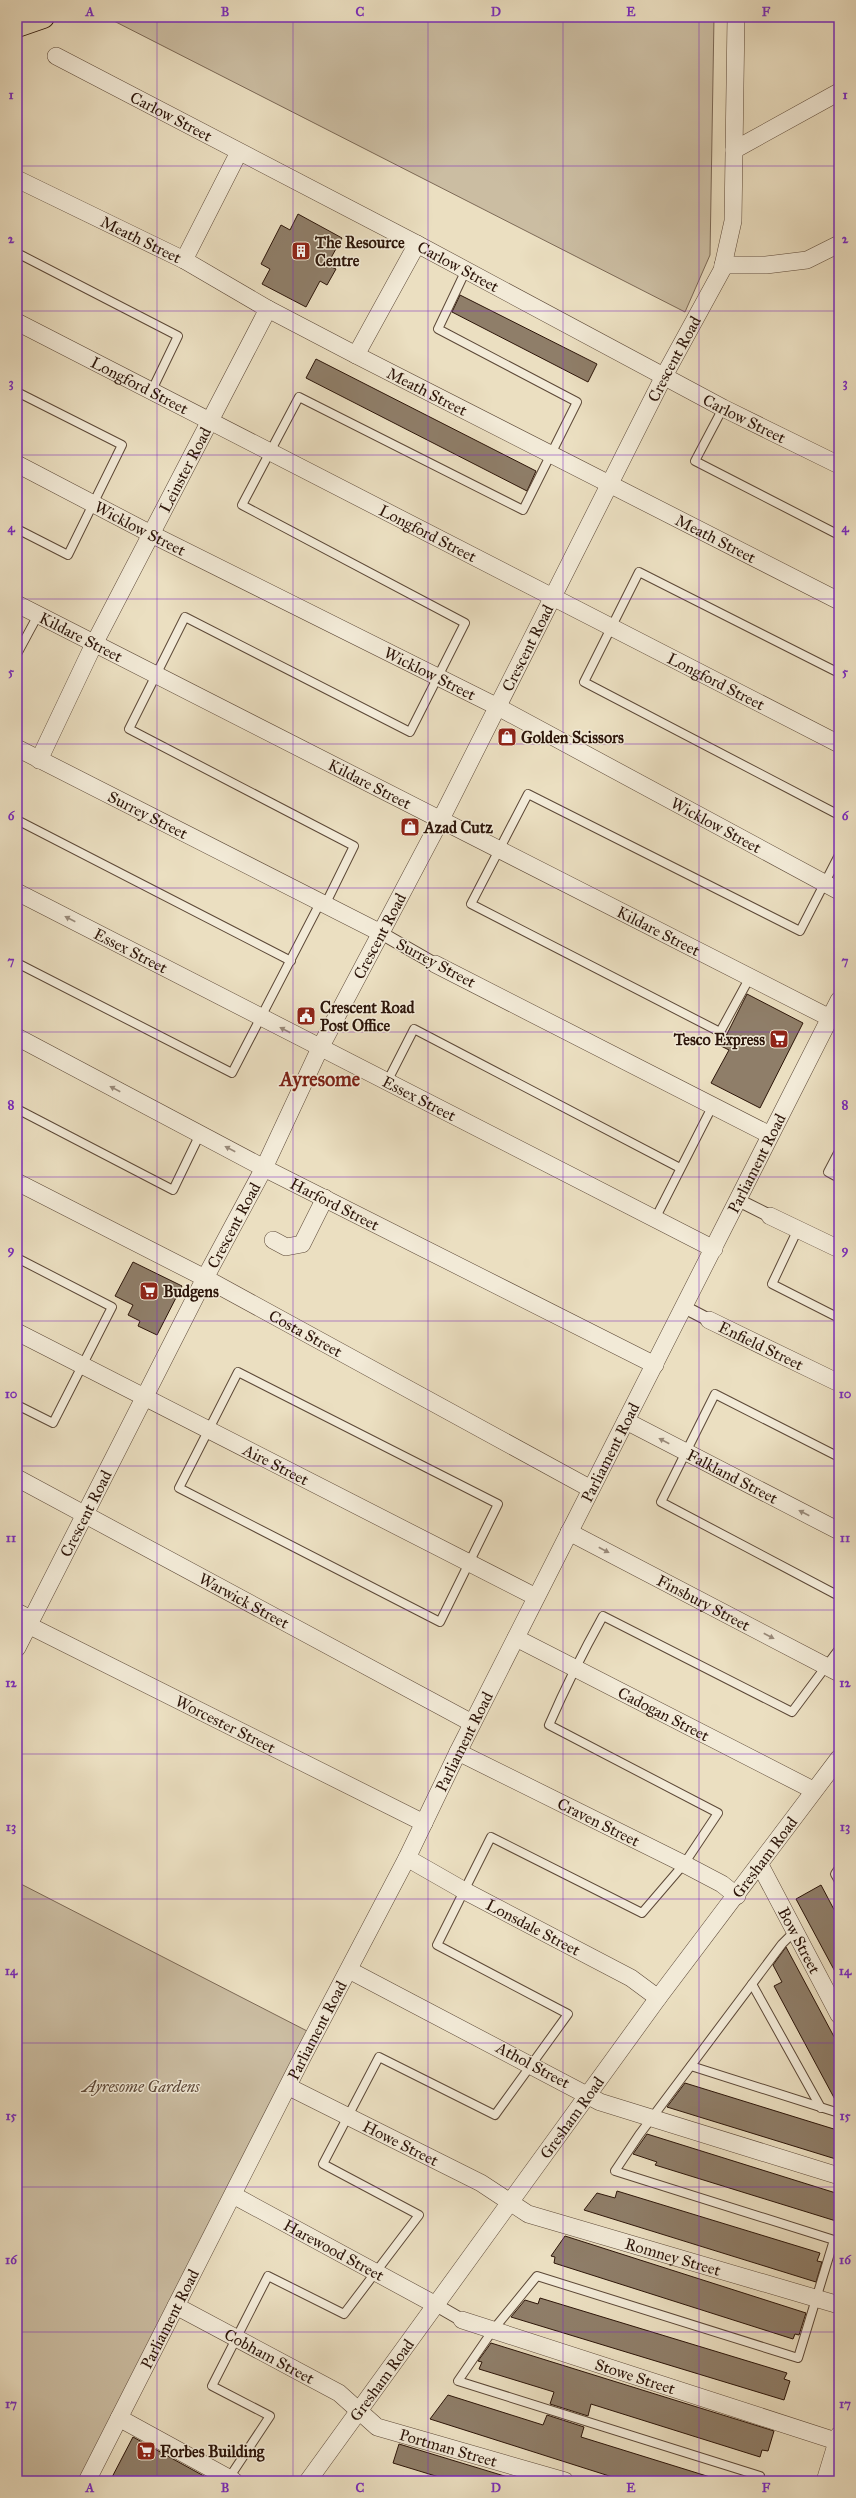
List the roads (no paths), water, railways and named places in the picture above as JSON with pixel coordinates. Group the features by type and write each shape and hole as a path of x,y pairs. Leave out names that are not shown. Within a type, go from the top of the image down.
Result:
{"main road":[{"path":"17,26 43,17"}],"street":[{"name":"Crescent Road","path":"17,1648 26,1618 86,1513 146,1398 205,1278 264,1168 320,1048 441,820 552,597 612,483 664,376 723,265 732,221 736,17"},
{"name":"Carlow Street","path":"56,56 417,244 723,408 839,465"},
{"path":"734,150 839,92"},
{"path":"184,260 239,152"},
{"name":"Meath Street","path":"17,178 184,260 268,308 356,355 612,483 839,601"},
{"path":"356,355 417,244"},
{"path":"723,265 766,265 807,260 839,244"},
{"name":"Leinster Road","path":"40,760 94,644 209,419 268,308"},
{"name":"Longford Street","path":"17,322 209,419 839,744"},
{"name":"Wicklow Street","path":"17,464 151,534 498,707 832,887"},
{"name":"Kildare Street","path":"17,604 830,1018"},
{"name":"Surrey Street","path":"17,748 381,933 435,964 770,1136"},
{"name":"Essex Street","path":"17,892 714,1249"},
{"name":"Parliament Road","path":"87,2481 289,2087 303,2056 350,1970 407,1858 472,1723 714,1249 839,1000"},
{"name":"Harford Street","path":"17,1037 264,1168 655,1365"},
{"name":"Costa Street","path":"17,1182 205,1278 591,1489"},
{"path":"273,1240 286,1247 302,1244 325,1198"},
{"path":"738,1200 839,1249"},
{"name":"Enfield Street","path":"684,1307 839,1383"},
{"name":"Aire Street","path":"17,1332 536,1596"},
{"name":"Falkland Street","path":"626,1421 839,1531"},
{"name":"Warwick Street","path":"17,1478 86,1513 472,1723"},
{"name":"Finsbury Street","path":"569,1532 833,1670"},
{"name":"Worcester Street","path":"26,1618 424,1823"},
{"name":"Cadogan Street","path":"516,1638 813,1790"},
{"name":"Craven Street","path":"458,1752 684,1864 722,1884 737,1896"},
{"name":"Gresham Road","path":"308,2481 658,1998 760,1866 813,1790 839,1758"},
{"name":"Lonsdale Street","path":"407,1858 463,1890 631,1978 658,1998"},
{"name":"Bow Street","path":"760,1866 839,2015"},
{"name":"Athol Street","path":"350,1970 532,2064 587,2096 652,2119 839,2176"},
{"name":"Howe Street","path":"289,2087 481,2183 510,2203"},
{"name":"Harewood Street","path":"233,2195 436,2305"},
{"name":"Romney Street","path":"510,2203 528,2214 839,2305"},
{"name":"Stowe Street","path":"436,2305 462,2320 838,2439"},
{"name":"Cobham Street","path":"176,2306 339,2393 358,2411"},
{"name":"Portman Street","path":"358,2411 377,2427 565,2481"},
{"path":"119,2418 232,2480"},
{"path":"825,2481 838,2439"}],"lane":[{"path":"17,253 178,336 152,390"},
{"path":"17,963 232,1073 354,846 129,729 185,617 410,732 465,623 242,505 299,397 523,510 577,402 438,329 466,270"},
{"path":"17,392 122,446 68,555 17,529"},
{"path":"723,408 695,461 839,535"},
{"path":"839,673 639,572 584,682 839,815"},
{"path":"17,654 38,615"},
{"path":"750,977 720,1032 471,904 528,794 800,931 832,887 839,855"},
{"path":"17,820 291,962"},
{"path":"387,1082 414,1029 680,1168"},
{"path":"655,1219 712,1107"},
{"path":"17,1109 173,1190 200,1134"},
{"path":"839,1151 828,1172 839,1178"},
{"path":"798,1229 772,1284 839,1318"},
{"path":"17,1258 112,1306 53,1423 17,1405"},
{"path":"238,1372 498,1504 440,1622 178,1488 208,1430 238,1372"},
{"path":"839,1457 715,1394 685,1451 661,1502 839,1596"},
{"path":"232,2480 270,2416 212,2386 268,2276 344,2314 419,2215 323,2164 379,2057 495,2115 568,2014 436,1945 491,1837 642,1913 684,1864 718,1813 548,1725 576,1670 581,1656 603,1616 792,1712 833,1670 839,1649"},
{"path":"839,1868 835,1874 839,1881"},
{"path":"759,2481 760,2476 458,2380 493,2330 537,2276 798,2358 834,2240 615,2171 752,1984 794,1931"},
{"path":"752,1984 821,2108"},
{"path":"691,2066 839,2113"}],"place":[{"name":"The Resource Centre","path":"301,251"},
{"name":"Golden Scissors","path":"507,737"},
{"name":"Azad Cutz","path":"410,827"},
{"name":"Crescent Road Post Office","path":"306,1016"},
{"name":"Tesco Express","path":"779,1039"},
{"name":"Budgens","path":"149,1291"},
{"name":"Forbes Building","path":"146,2451"}],"district":[{"name":"Ayresome","path":"320,1079"}],"park label":[{"name":"Ayresome Gardens","path":"141,2086"}]}
